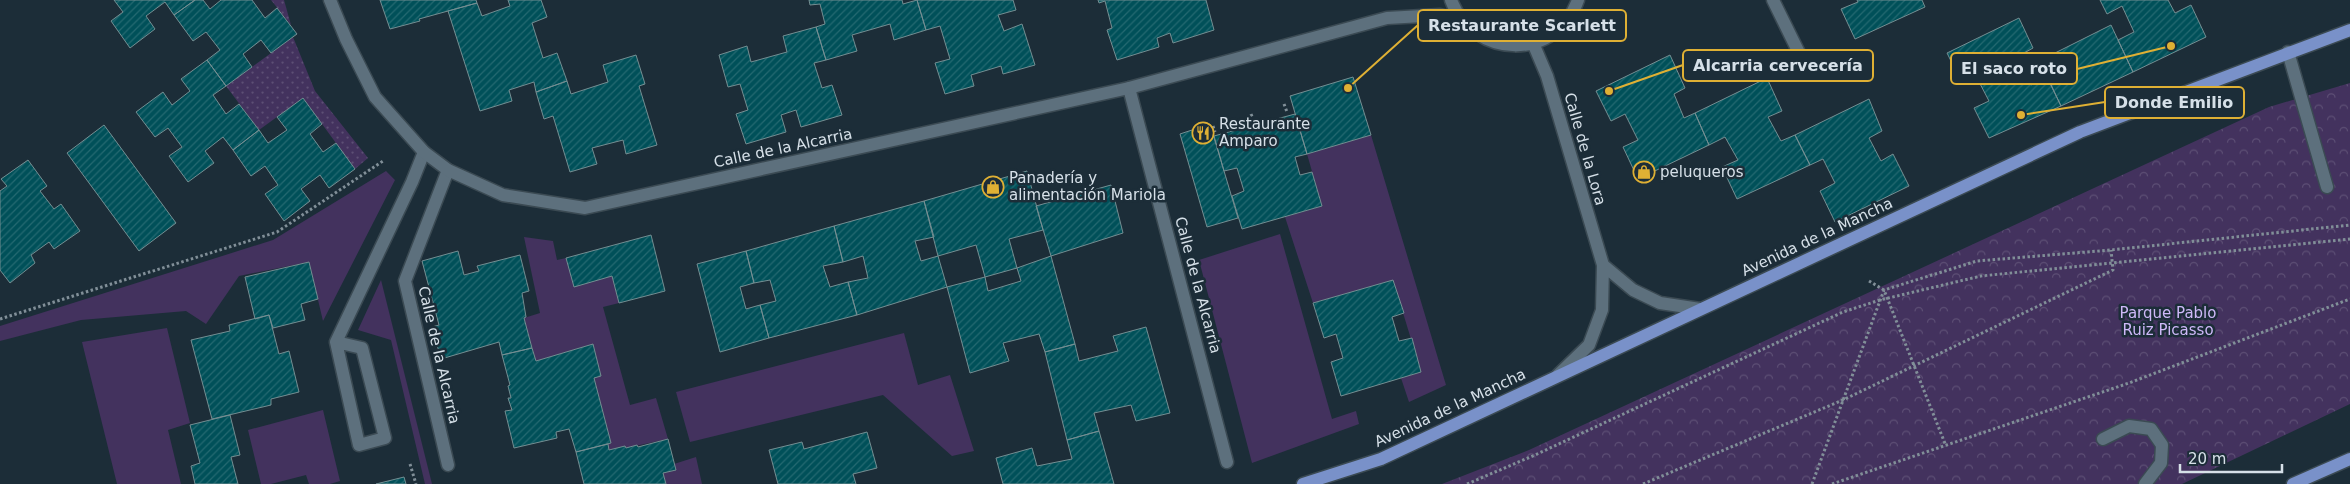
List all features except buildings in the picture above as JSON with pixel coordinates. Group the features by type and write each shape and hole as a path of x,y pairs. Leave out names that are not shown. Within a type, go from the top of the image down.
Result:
{"main road":[{"name":"Avenida de la Mancha","path":"1303,484 1381,459 2080,132 2350,30"},
{"path":"2293,484 2350,459"}],"street":[{"name":"Calle de la Alcarria","path":"330,0 346,39 375,97 424,152 448,170 504,195 585,208 1129,88 1388,18 1440,16 1461,20"},
{"path":"1451,0 1461,20 1476,33 1494,43 1513,46 1533,43 1552,34 1567,20 1578,0"},
{"path":"1773,0 1804,63"},
{"name":"Calle de la Lora","path":"1533,43 1547,76 1603,265 1602,310 1589,345 1556,377"},
{"path":"2288,52 2327,187"},
{"name":"Calle de la Alcarria","path":"1129,88 1227,462"},
{"path":"336,342 362,348 385,438 359,445 336,342 412,182 424,152"},
{"name":"Calle de la Alcarria","path":"448,170 405,281 448,464"},
{"path":"1603,265 1633,290 1660,303 1700,309"},
{"path":"2103,439 2129,426 2151,429 2162,445 2161,463 2145,484"}],"path":[{"path":"1284,104 1287,112"},
{"path":"1251,114 1254,122"},
{"path":"1213,126 1215,132"},
{"path":"0,318 276,232 383,161"},
{"path":"1884,290 1978,261 2111,250 2350,225"},
{"path":"1467,484 1535,455 1844,312 1887,298 1981,276 2350,239"},
{"path":"1643,484 1843,400 2113,270 2111,250"},
{"path":"1869,281 1884,290 1946,446"},
{"path":"1812,484 1884,290"},
{"path":"1832,484 2129,383 2350,299"},
{"path":"410,464 416,484"}],"green space":[{"path":"271,0 284,0 291,25"},
{"path":"293,37 315,91 368,158 355,169 303,98 259,130 226,86"},
{"name":"Parque Pablo Ruiz Picasso","path":"2350,83 2350,404 2182,484 1442,484 1529,450 2269,107"},
{"path":"1371,135 1446,385 1409,402 1401,378 1421,372 1393,280 1313,303 1285,217 1322,206 1307,154"},
{"path":"386,171 395,180 323,321 309,262 239,276 206,324 186,311 81,320 0,341 0,326 273,240"},
{"path":"1280,234 1332,419 1356,411 1359,424 1252,463 1199,260"},
{"path":"524,237 553,241 557,260 566,258 574,286 612,276 619,303 603,307 630,405 656,398 668,439 609,450 608,444 611,443 594,378 601,376 593,344 536,361 524,318 540,313"},
{"path":"381,280 432,484 425,484 391,340 358,330"},
{"path":"167,328 190,423 168,430 181,484 117,484 82,342"},
{"path":"904,333 918,385 950,375 974,451 952,456 883,395 690,442 676,392"},
{"path":"323,410 340,481 330,484 309,484 306,475 271,484 261,484 248,430"},
{"path":"696,457 702,484 666,484 663,473 676,470 674,464"}],"place":[{"name":"El saco roto","path":"2171,46"},
{"name":"Restaurante Scarlett","path":"1348,88"},
{"name":"Alcarria cervecería","path":"1609,91"},
{"name":"Donde Emilio","path":"2021,115"},
{"name":"Restaurante Amparo","path":"1203,133"},
{"name":"peluqueros","path":"1644,172"},
{"name":"Panadería y alimentación Mariola","path":"993,187"}]}
